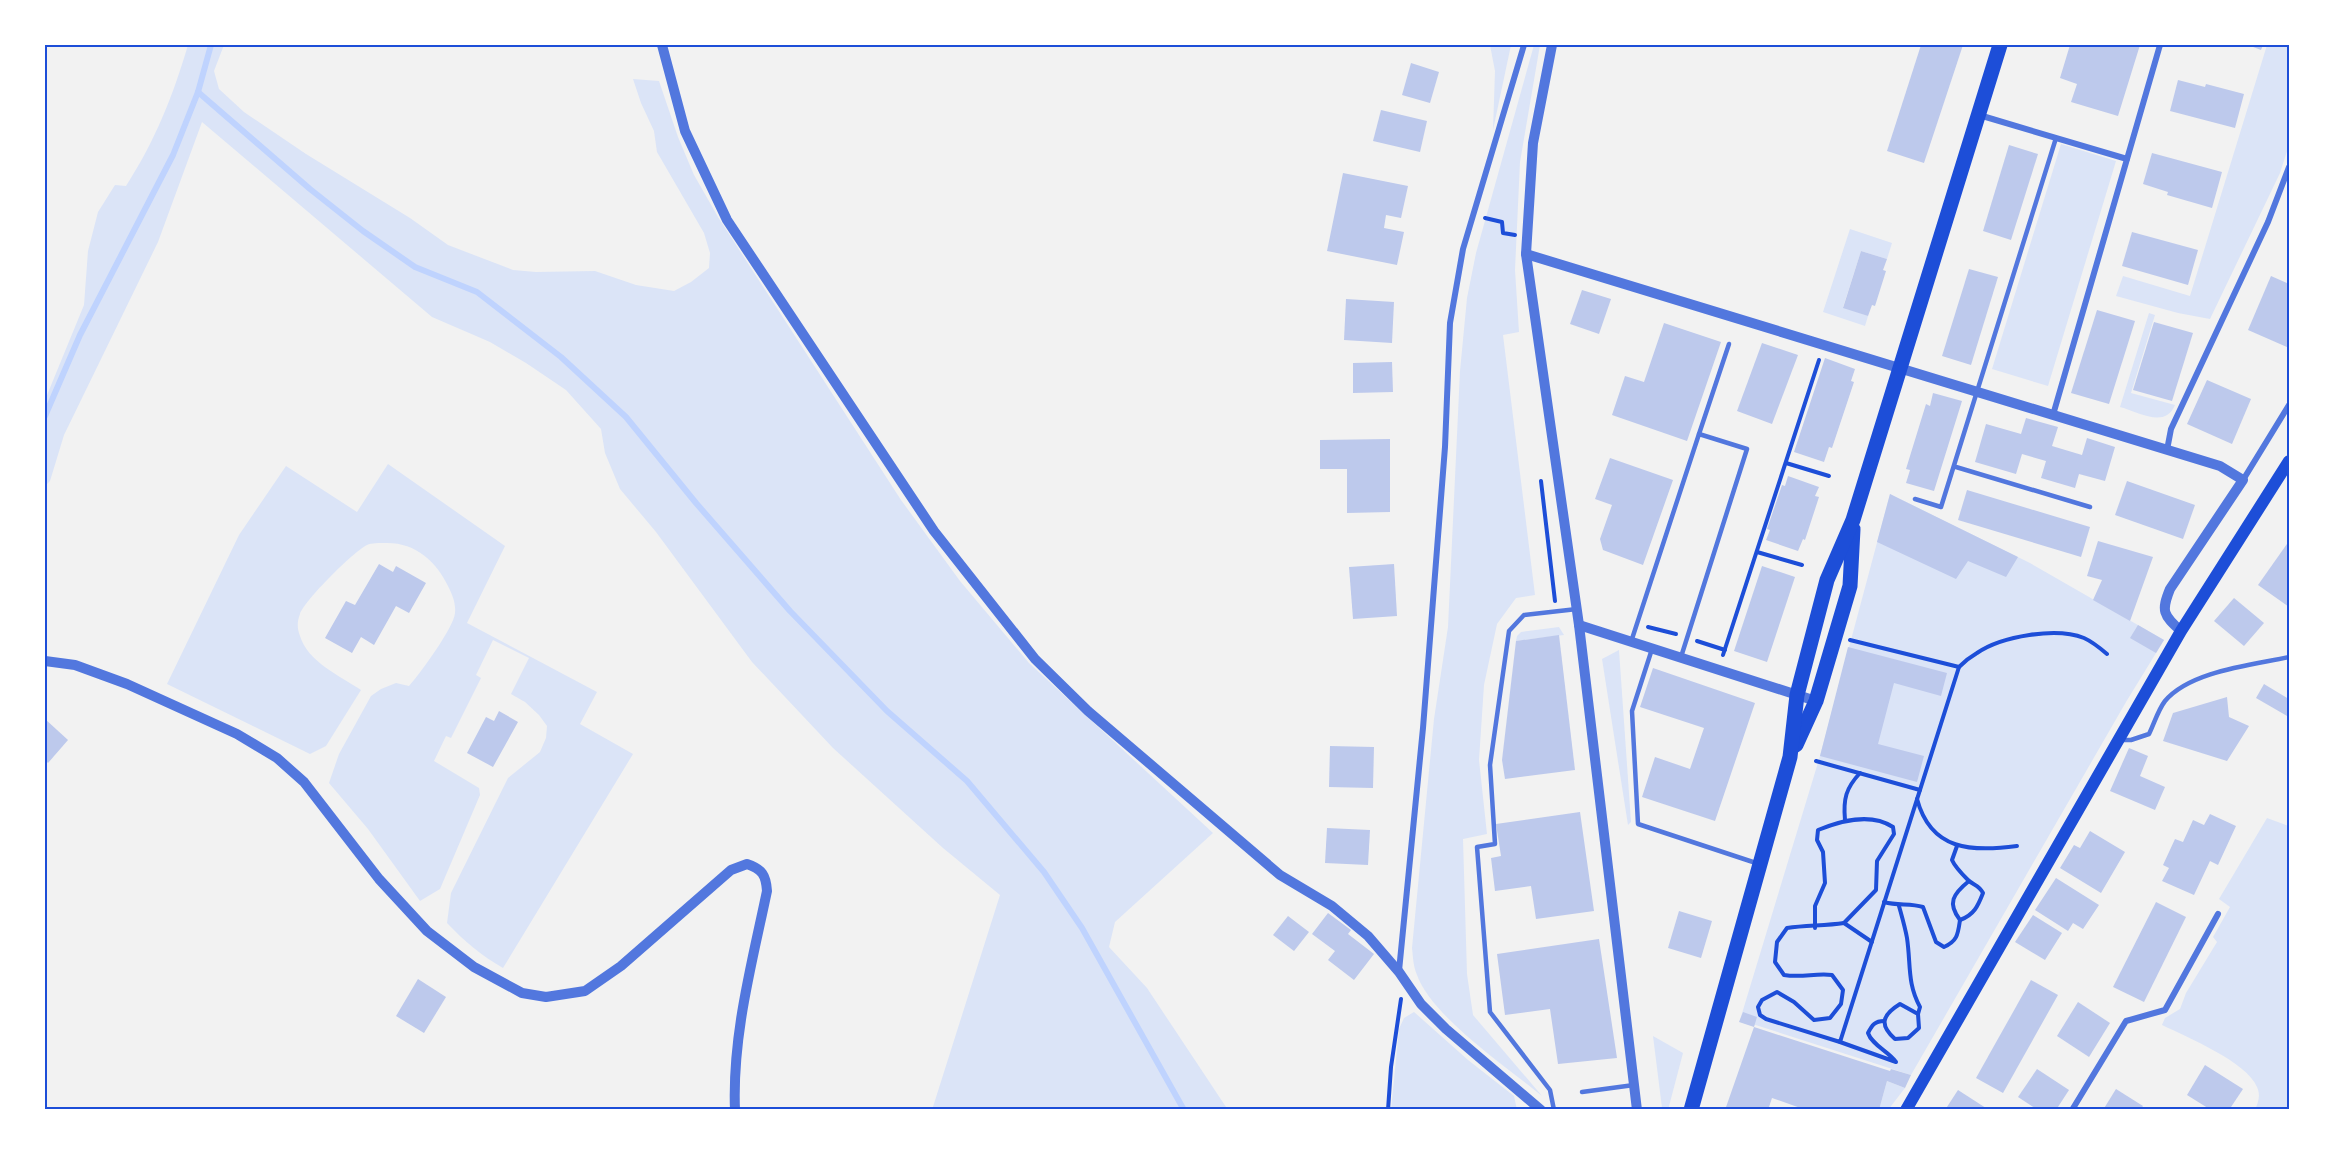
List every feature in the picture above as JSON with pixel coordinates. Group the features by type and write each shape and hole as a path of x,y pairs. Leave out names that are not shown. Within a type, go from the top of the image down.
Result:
{"main road":[{"path":"1691,1110 1790,757 1797,695 1827,580 1853,520 2000,45"},
{"path":"1906,1110 2181,631 2289,461"},
{"path":"1790,757 1816,701 1850,585 1853,520"}],"street":[{"path":"662,45 685,131 727,220 934,531 1035,659 1088,711 1280,875 1332,906 1368,936 1399,972 1420,1004 1541,1110"},
{"path":"1399,972 1424,717 1443,470 1450,323 1463,249 1524,45"},
{"path":"1552,45 1533,143 1526,254 1577,609 1637,1110"},
{"path":"2053,415 2160,45"},
{"path":"1978,115 2127,159"},
{"path":"2167,450 2171,429 2268,222 2289,167"},
{"path":"1526,254 2220,466 2242,480"},
{"path":"2181,631 2168,620 2164,612 2170,589 2289,405"},
{"path":"1579,625 1816,701"},
{"path":"45,661 75,665 127,684 237,734 277,758 304,782 379,879 428,931 474,967 522,993 546,997 585,990 621,966 732,870 747,864 759,868 766,877 767,891 742,1012 734,1083 735,1110"},
{"path":"2072,1110 2126,1021 2164,1010 2218,914"}],"lane":[{"path":"1915,499 1941,507 1956,467 2055,138"},
{"path":"1631,642 1729,344"},
{"path":"1681,658 1747,449 1699,434"},
{"path":"1956,467 2090,507"},
{"path":"1554,1110 1550,1090 1490,1012 1477,847 1495,844 1490,765 1509,631 1524,615 1577,609"},
{"path":"1652,649 1632,711 1638,824 1760,864"},
{"path":"2118,740 2131,740 2149,734 2164,702 2182,685 2227,670 2289,657"},
{"path":"1582,1092 1634,1085"}],"path":[{"path":"1473,216 1502,222 1503,233 1527,236"},
{"path":"1718,670 1824,345"},
{"path":"1786,463 1829,476"},
{"path":"1757,552 1802,565"},
{"path":"1637,624 1725,650"},
{"path":"1840,1042 1959,667 1977,652 1991,645 2036,635 2068,635 2083,638 2108,654"},
{"path":"1849,639 1959,667"},
{"path":"1816,761 1920,790"},
{"path":"1845,820 1844,796 1851,782 1860,773"},
{"path":"1917,798 1921,813 1940,838 1957,846 1993,849 2017,846"},
{"path":"1815,928 1815,906 1824,883 1823,852 1817,840 1818,830 1845,820 1886,822 1893,827 1894,834 1877,861 1876,890 1844,923 1815,928 1802,926 1787,928 1777,942 1775,962 1784,975 1802,978 1817,974 1832,975 1843,990 1841,1004 1830,1018 1814,1020 1794,1002 1777,992 1762,1000 1758,1007 1760,1015 1766,1019 1896,1062 1870,1040 1868,1033 1871,1026 1877,1021 1884,1021"},
{"path":"1957,846 1952,860 1955,867 1969,881 1979,886 1983,892 1978,907 1970,917 1960,920"},
{"path":"1884,902 1899,906 1912,903 1923,907 1936,942 1944,947 1953,943 1958,936 1960,920 1952,910 1952,903 1969,881"},
{"path":"1899,906 1907,939 1910,980 1913,994 1920,1007 1917,1014 1919,1028 1908,1038 1895,1039 1886,1031 1884,1021 1889,1011 1900,1004 1917,1014"},
{"path":"1844,923 1872,942"}],"shaded area":[{"path":"188,45 224,45 214,71 219,89 244,112 306,154 410,218 448,245 513,270 595,271 636,285 674,291 691,282 709,268 710,253 704,233 657,152 654,131 633,79 659,81 694,175 718,217 901,500 960,581 1029,663 1213,833 1115,922 1109,947 1147,988 1228,1110 932,1110 1000,895 943,848 833,748 752,662 656,532 620,489 605,453 601,429 566,390 490,342 432,317 202,122 158,242 64,435 50,481 45,486 45,400 84,305 88,251 98,212 115,185 126,186 146,152 169,100"},
{"path":"1490,45 1511,45 1493,130 1495,71"},
{"path":"1534,45 1540,45 1520,162 1515,270 1519,332 1503,335 1535,595 1516,598 1497,624 1484,685 1479,760 1487,834 1463,839 1467,974 1473,1015 1542,1096 1472,1040 1438,1008 1425,991 1417,975 1412,948 1434,719 1448,627 1460,371 1467,298 1476,253"},
{"path":"2267,45 2289,45 2289,145 2280,173 2210,319 2116,296 2123,276 2190,296"},
{"path":"2061,144 2116,161 2048,386 1992,369"},
{"path":"1850,229 1892,243 1887,259 1861,251 1843,307 1868,316 1865,326 1823,312"},
{"path":"2149,313 2155,315 2131,393 2175,405 2171,412 2158,417 2143,415 2120,407"},
{"path":"388,464 505,546 467,623 597,692 580,724 633,754 503,968 473,948 447,923 451,893 508,778 540,752 546,738 547,726 539,715 525,702 511,694 529,658 493,640 476,675 481,678 451,738 446,736 434,761 479,788 480,795 440,889 420,901 368,829 329,783 339,754 371,696 396,683 409,686 449,629 455,606 443,577 431,561 406,546 378,543 367,545 330,577 304,607 298,622 298,631 304,645 317,661 361,690 326,746 310,754 167,684 239,535 286,466 357,512"},
{"path":"1890,494 2030,563 2164,640 1911,1075 1740,1020 1820,756"},
{"path":"1559,627 1564,635 1516,641 1521,632"},
{"path":"1619,650 1631,822 1628,825 1602,659"},
{"path":"2267,818 2289,826 2289,1110 2255,1110 2259,1099 2257,1087 2241,1068 2215,1051 2162,1025 2165,1018 2180,1009 2186,993 2217,942 2213,937 2230,907 2219,899"},
{"path":"1414,1012 1468,1060 1514,1096 1517,1110 1391,1110 1399,1029 1404,1018"},
{"path":"1653,1036 1683,1053 1668,1110 1662,1108"},
{"path":"1887,1081 1905,1088 1888,1110 1879,1110"}],"building":[{"path":"1921,45 1963,45 1924,163 1887,151"},
{"path":"2070,45 2140,45 2118,116 2071,102 2077,84 2060,78"},
{"path":"2248,45 2263,45 2261,50"},
{"path":"1411,63 1439,72 1430,103 1402,95"},
{"path":"2178,80 2205,87 2206,84 2244,94 2235,128 2170,111"},
{"path":"1381,110 1427,121 1420,152 1373,141"},
{"path":"2009,145 2038,154 2011,240 1983,231"},
{"path":"2152,153 2222,172 2212,208 2167,195 2168,192 2143,184"},
{"path":"1343,173 1408,186 1401,218 1386,215 1384,228 1404,232 1397,265 1327,251"},
{"path":"2132,232 2198,250 2188,285 2122,266"},
{"path":"1861,251 1887,259 1883,270 1886,271 1875,306 1872,305 1868,316 1843,308"},
{"path":"1969,269 1998,277 1971,365 1942,356"},
{"path":"2271,276 2289,284 2289,348 2248,330"},
{"path":"1582,290 1611,299 1599,334 1570,324"},
{"path":"1346,299 1394,302 1392,343 1344,340"},
{"path":"2097,310 2135,321 2109,404 2071,393"},
{"path":"2154,322 2193,333 2172,401 2133,390"},
{"path":"1664,323 1721,342 1687,441 1612,415 1625,376 1644,382"},
{"path":"1762,343 1798,355 1772,424 1737,411"},
{"path":"1825,358 1855,369 1851,381 1854,382 1832,448 1829,447 1824,462 1794,452"},
{"path":"1392,362 1393,392 1353,393 1353,363"},
{"path":"2207,380 2251,399 2232,444 2187,424"},
{"path":"1933,393 1962,401 1934,491 1906,483 1910,470 1906,469 1926,404 1930,406"},
{"path":"2026,418 2058,427 2052,446 2082,455 2087,438 2115,447 2105,481 2079,474 2075,488 2041,478 2046,461 2022,454 2016,474 1975,462 1986,424 2021,434"},
{"path":"1390,439 1390,512 1347,513 1347,469 1320,469 1320,440"},
{"path":"1610,458 1673,480 1643,565 1603,550 1600,539 1612,505 1595,499"},
{"path":"1788,476 1819,487 1815,496 1819,497 1805,540 1803,539 1798,551 1766,540 1770,530 1767,529 1782,485 1785,486"},
{"path":"2127,481 2195,505 2183,539 2115,515"},
{"path":"1967,490 2090,527 2081,557 1958,520"},
{"path":"1890,494 2018,557 2006,577 1968,561 1956,579 1877,542"},
{"path":"2098,541 2153,557 2130,621 2093,600 2102,580 2087,576"},
{"path":"2289,541 2289,607 2258,585"},
{"path":"379,564 393,572 396,566 426,583 409,613 396,606 374,645 361,637 352,653 325,638 346,601 355,605"},
{"path":"1394,564 1397,616 1353,619 1349,567"},
{"path":"1762,566 1795,577 1767,662 1734,651"},
{"path":"2234,598 2264,623 2244,646 2214,621"},
{"path":"2138,625 2164,640 2156,653 2130,638"},
{"path":"1559,635 1575,770 1505,779 1502,760 1516,641"},
{"path":"1848,647 1947,673 1941,696 1894,683 1878,744 1924,756 1917,782 1820,756"},
{"path":"1653,668 1755,703 1715,821 1642,797 1655,757 1690,769 1704,728 1640,707"},
{"path":"2264,684 2289,699 2289,717 2256,698"},
{"path":"2227,697 2229,717 2249,726 2227,761 2163,741 2173,713"},
{"path":"499,711 518,722 493,767 467,753 486,717 494,721"},
{"path":"45,719 68,740 48,763 45,760"},
{"path":"1330,746 1374,747 1373,788 1329,787"},
{"path":"2129,748 2148,756 2140,776 2165,787 2155,810 2110,791"},
{"path":"1580,812 1594,911 1536,919 1531,886 1495,891 1491,858 1501,856 1496,824"},
{"path":"2210,814 2236,826 2218,865 2210,861 2194,895 2162,881 2169,868 2163,865 2175,839 2183,842 2193,820 2204,825"},
{"path":"1327,828 1370,830 1368,865 1325,863"},
{"path":"2090,831 2125,852 2101,893 2060,868 2074,845 2080,848"},
{"path":"2056,878 2099,905 2083,929 2073,923 2068,931 2035,910"},
{"path":"2156,902 2186,917 2144,1002 2113,987"},
{"path":"1679,911 1712,921 1701,958 1668,948"},
{"path":"1328,913 1351,930 1348,934 1374,954 1354,980 1328,960 1335,951 1312,934"},
{"path":"2033,915 2062,933 2045,960 2015,942"},
{"path":"1288,916 1309,932 1294,951 1273,935"},
{"path":"1599,939 1617,1058 1558,1064 1550,1009 1505,1015 1497,954"},
{"path":"418,979 446,997 424,1033 396,1016"},
{"path":"2031,980 2058,995 2003,1093 1976,1078"},
{"path":"2078,1002 2110,1023 2089,1057 2057,1036"},
{"path":"1743,1012 1757,1017 1754,1027 1739,1022"},
{"path":"1754,1027 1890,1071 1891,1069 1911,1075 1905,1088 1887,1081 1879,1110 1806,1110 1772,1098 1768,1110 1725,1110"},
{"path":"2205,1065 2243,1089 2229,1110 2211,1110 2187,1095"},
{"path":"2037,1069 2069,1090 2056,1110 2038,1110 2018,1097"},
{"path":"2116,1089 2143,1106 2140,1110 2103,1110"},
{"path":"1958,1090 1989,1110 1945,1110"}],"waterway":[{"path":"45,416 80,335 173,155 198,92 211,45"},
{"path":"198,92 310,189 363,231 415,267 477,292 561,357 626,417 696,503 790,611 887,711 967,781 1044,872 1082,928 1184,1110"}]}
